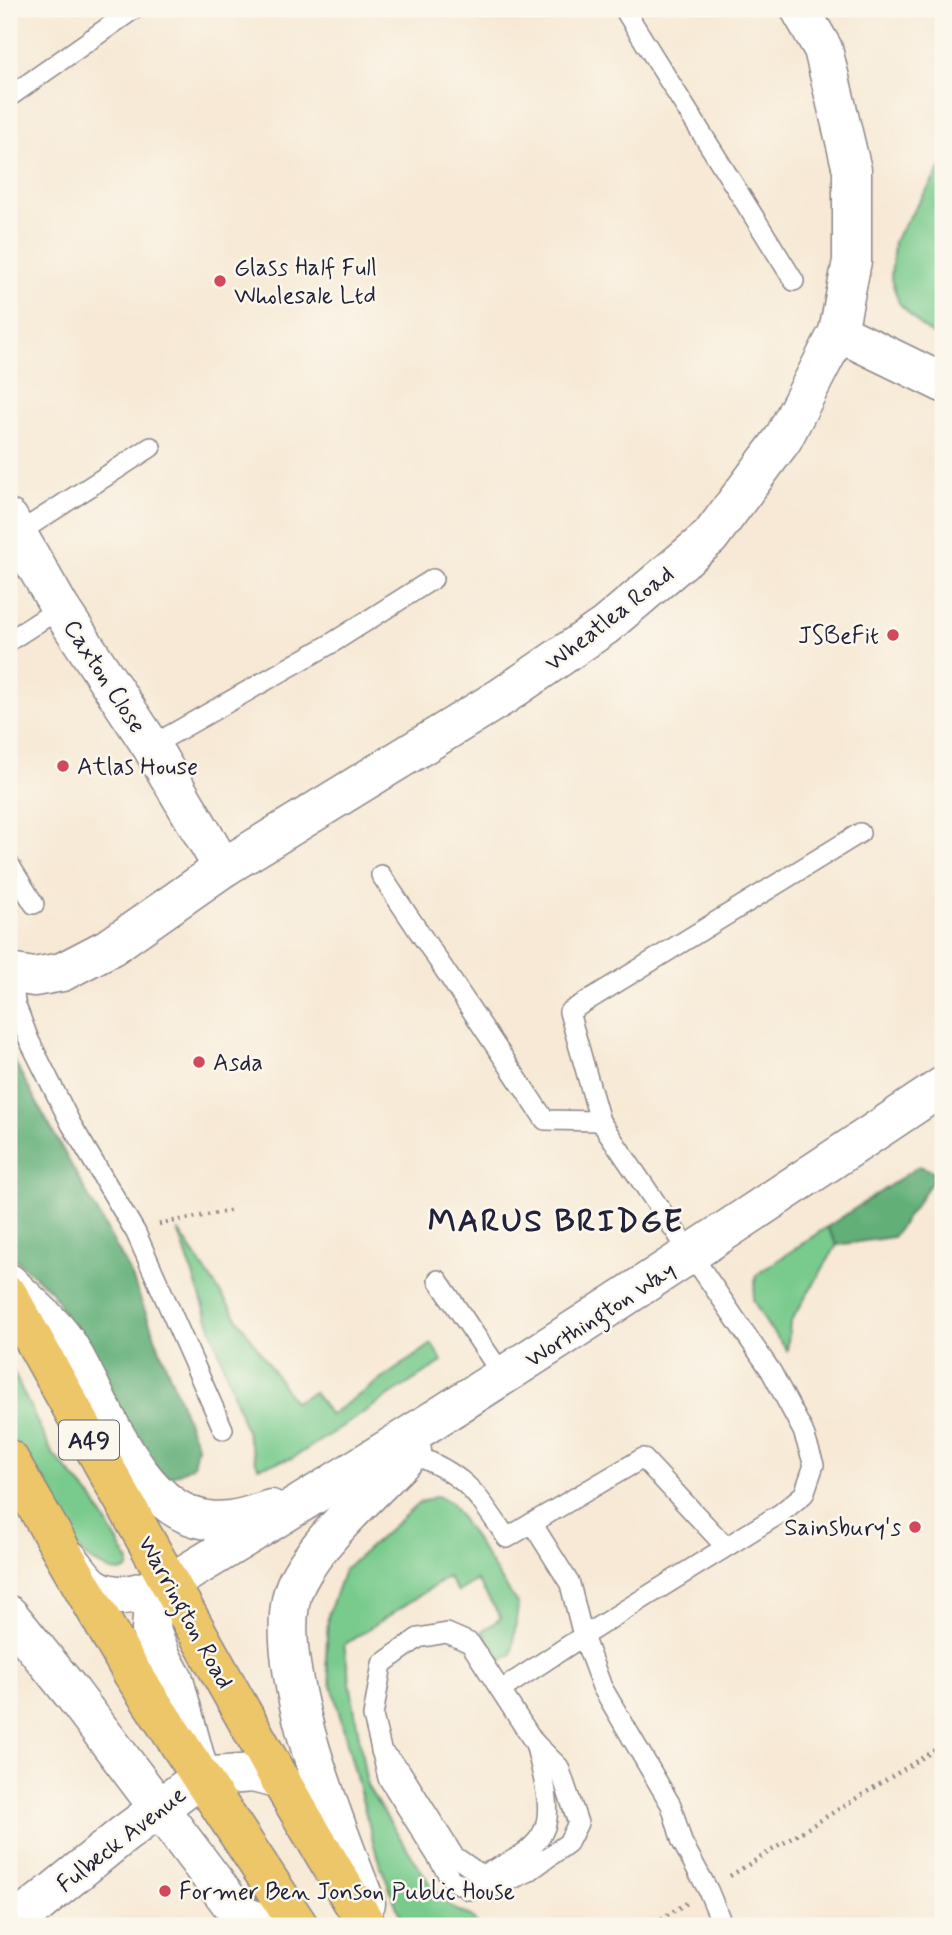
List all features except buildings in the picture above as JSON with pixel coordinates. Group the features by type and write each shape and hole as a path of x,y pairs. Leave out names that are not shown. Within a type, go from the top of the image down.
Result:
{"highway":[{"name":"Warrington Road","path":"9,1296 280,1780 367,1926"},
{"path":"9,1459 132,1673 298,1924"}],"street":[{"name":"Wheatlea Road","path":"10,973 34,977 62,972 89,960 223,868 503,696 604,626 710,537 783,439 838,332 852,261 852,170 822,49 800,9"},
{"path":"838,332 943,383"},
{"name":"Caxton Close","path":"13,526 60,608 151,746 223,868"},
{"name":"Worthington Way","path":"58,1547 95,1588 116,1595 137,1593 170,1583 450,1411 692,1254 943,1086"},
{"name":"Worthington Way","path":"9,1283 67,1343 130,1460 171,1506 207,1521 237,1520 323,1489"},
{"path":"375,1926 327,1804 314,1759 289,1652 288,1614 295,1585 312,1555 450,1411"},
{"name":"Worthington Way","path":"170,1583 153,1602 151,1630 174,1680 201,1777"},
{"path":"9,1615 72,1693 238,1913 262,1923 298,1924"},
{"name":"Fulbeck Avenue","path":"30,1916 158,1808 201,1777 253,1773 280,1780"}],"lane":[{"path":"9,97 134,9"},
{"path":"624,9 794,281"},
{"path":"13,526 151,447"},
{"path":"151,746 332,643 433,579"},
{"path":"9,641 60,608"},
{"path":"501,1690 780,1513 804,1494 814,1465 803,1431 771,1371 600,1121 569,1012 860,833"},
{"path":"9,864 34,904"},
{"path":"381,875 545,1120 600,1121"},
{"path":"10,973 15,1003 29,1040 71,1124 136,1233 223,1429"},
{"path":"438,1280 503,1376"},
{"path":"410,1453 440,1465 475,1492 507,1538 643,1458 725,1546"},
{"path":"532,1523 570,1584 583,1636 602,1687 671,1805 682,1842 708,1890 723,1926"},
{"path":"447,1633 470,1643 501,1690 534,1742 559,1767 578,1823 568,1843 528,1872 494,1887 469,1890 451,1880 388,1778 373,1716 382,1664 418,1638 447,1633"},
{"path":"380,1749 400,1770 454,1856 481,1875 507,1864 534,1847 547,1826 547,1790 534,1742"}],"path":[{"path":"136,1233 160,1223 234,1210"},
{"path":"649,1926 943,1745"}],"green space":[{"path":"943,165 943,342 920,325 899,303 891,279 894,241"},
{"path":"9,1052 130,1272 197,1446 193,1466 166,1479 143,1460 53,1293 9,1253"},
{"path":"919,1166 938,1173 893,1237 837,1245 827,1227"},
{"path":"827,1227 837,1245 790,1323 787,1350 768,1326 753,1300 756,1275"},
{"path":"178,1230 294,1402 314,1392 330,1415 432,1344 442,1362 293,1458 258,1467"},
{"path":"9,1363 52,1453 93,1499 129,1562 128,1569 111,1571 90,1560 60,1531 9,1437"},
{"path":"437,1496 451,1503 518,1605 512,1654 501,1661 482,1631 501,1618 477,1580 458,1592 448,1577 344,1645 367,1786 433,1889 452,1908 471,1916 478,1926 404,1926 377,1856 326,1663 328,1615 344,1570 419,1503"}],"place":[{"name":"Glass Half Full Wholesale Ltd","path":"220,281"},
{"name":"JSBeFit","path":"893,635"},
{"name":"Atlas House","path":"63,766"},
{"name":"Asda","path":"199,1062"},
{"name":"Sainsbury's","path":"915,1527"},
{"name":"Former Ben Jonson Public House","path":"165,1891"}],"district":[{"name":"MARUS BRIDGE","path":"556,1220"}]}
